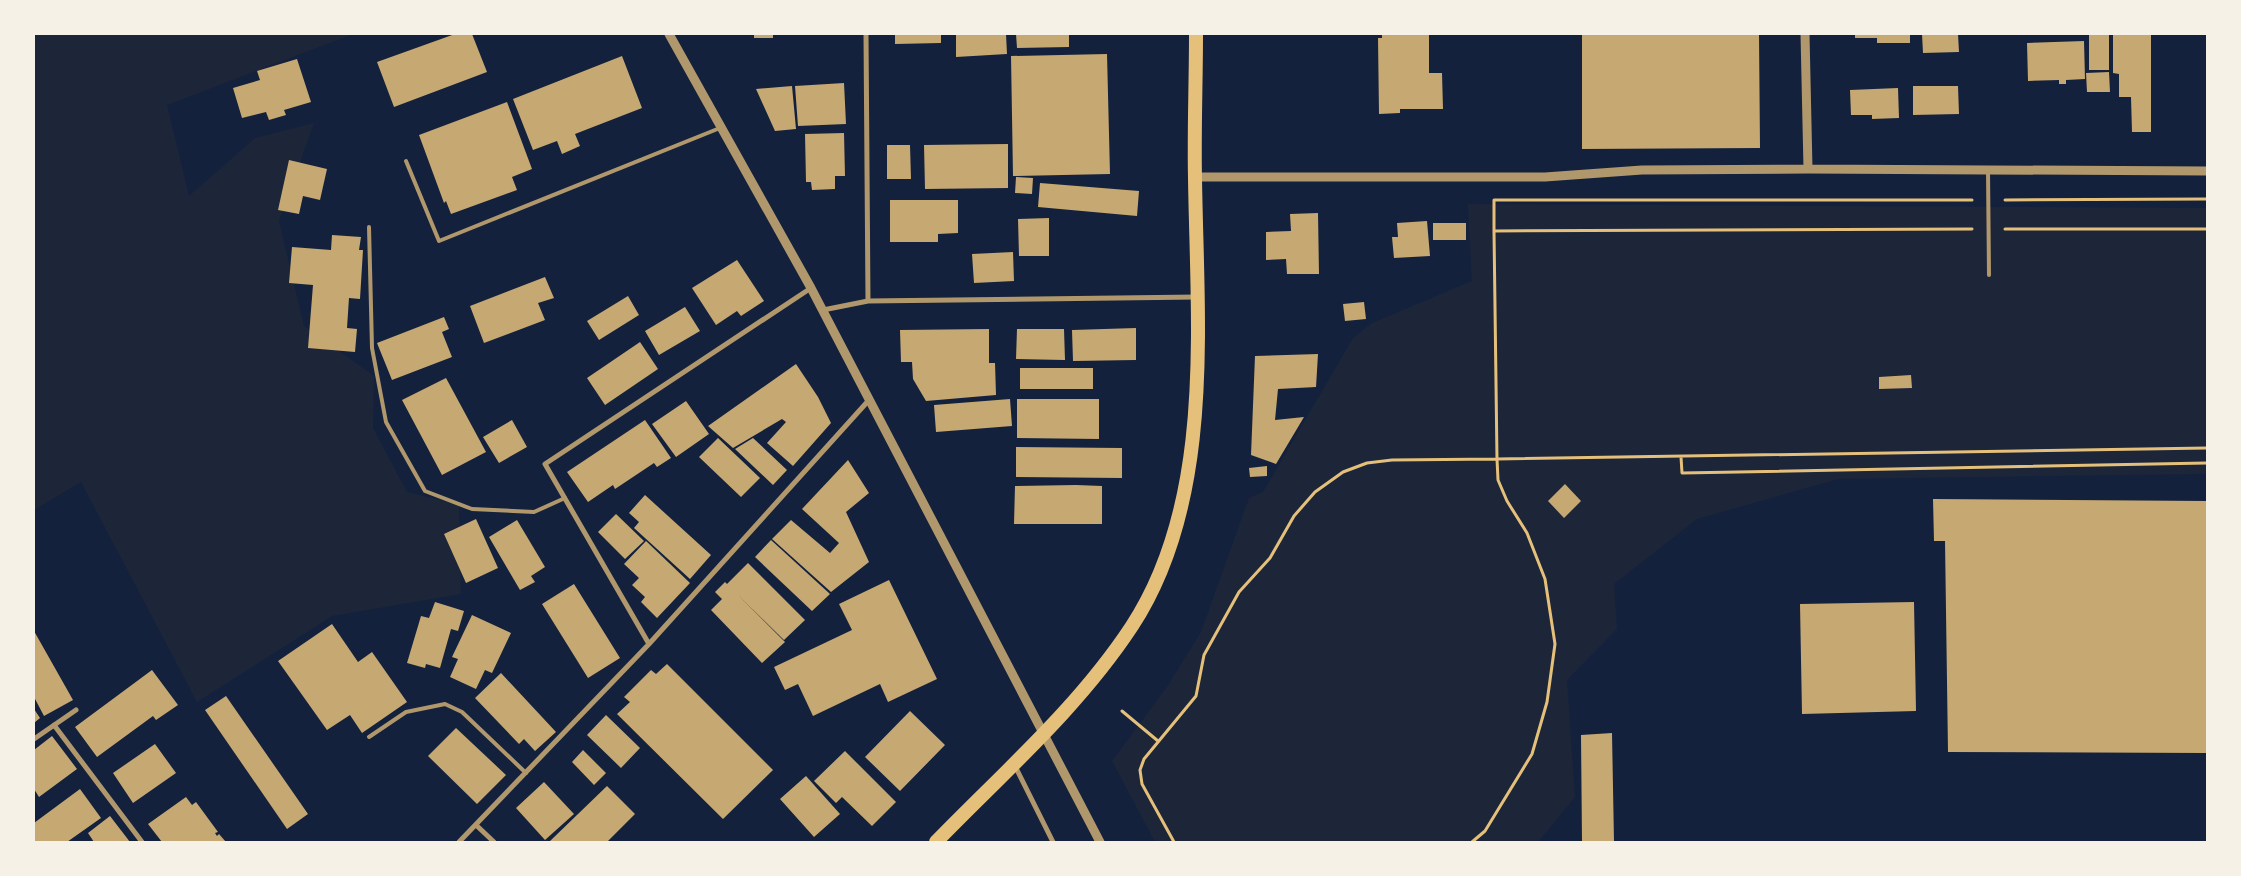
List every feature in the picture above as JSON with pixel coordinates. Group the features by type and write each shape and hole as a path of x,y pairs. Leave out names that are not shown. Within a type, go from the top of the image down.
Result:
{"highway":[{"path":"936,842 1045,734 1093,682 1133,624 1165,564 1185,494 1194,428 1198,296 1195,177 1196,34"}],"street":[{"path":"669,34 812,288 1100,842"},
{"path":"866,34 868,301"},
{"path":"1806,34 1808,169"},
{"path":"1195,177 1545,177 1642,170 1808,169 2207,171"},
{"path":"649,644 545,464 812,288"},
{"path":"823,310 868,301 1198,296"},
{"path":"459,842 649,644 869,400"},
{"path":"34,739 76,710"},
{"path":"54,725 142,842"},
{"path":"1014,763 1053,842"},
{"path":"476,825 494,842"}],"lane":[{"path":"406,161 439,241 722,127"},
{"path":"1988,169 1989,275"},
{"path":"369,227 372,348 386,422 426,490 472,510 534,512 565,498"},
{"path":"370,737 406,712 445,704 462,712 526,773"}],"path":[{"path":"1472,842 1485,831 1532,754 1547,702 1555,644 1545,579 1527,533 1507,501 1498,480 1494,200 2207,199"},
{"path":"1494,231 2207,229"},
{"path":"1174,842 1142,784 1140,770 1144,759 1196,696 1204,655 1239,592 1270,558 1294,516 1315,492 1342,472 1367,464 1392,460 2207,448"},
{"path":"1681,456 1682,473 2207,463"},
{"path":"1122,710 1158,741"}],"shaded area":[{"path":"34,34 353,34 167,105 189,196 255,138 314,123 279,221 304,326 374,376 373,428 407,492 459,505 461,594 332,616 197,702 81,482 34,510"},
{"path":"1468,204 2207,208 2207,474 1838,479 1697,519 1614,584 1617,629 1567,680 1575,797 1538,842 1155,842 1112,761 1167,687 1201,632 1249,498 1263,492 1353,338 1372,323 1472,281"}],"building":[{"path":"455,34 472,34 487,72 394,107 377,62"},
{"path":"754,34 773,34 773,38 754,38"},
{"path":"895,34 941,34 941,43 895,44"},
{"path":"956,34 1006,34 1007,54 956,57"},
{"path":"1016,34 1069,34 1069,47 1017,48"},
{"path":"1382,34 1429,34 1429,73 1442,73 1443,109 1400,109 1400,113 1379,114 1378,38 1382,38"},
{"path":"1582,34 1759,34 1760,148 1582,149"},
{"path":"1855,34 1910,34 1910,43 1877,43 1877,38 1855,38"},
{"path":"1922,34 1958,34 1959,52 1923,53"},
{"path":"2089,34 2109,34 2109,70 2089,70"},
{"path":"2113,34 2151,34 2151,132 2132,132 2131,97 2119,97 2119,74 2113,73"},
{"path":"2084,41 2085,79 2066,80 2066,84 2059,84 2059,80 2028,81 2027,43"},
{"path":"1107,54 1110,174 1013,176 1011,56"},
{"path":"622,56 642,108 575,134 580,146 562,154 557,141 533,150 513,99"},
{"path":"297,59 311,102 284,110 286,115 269,120 266,112 242,118 233,88 260,80 257,71"},
{"path":"2109,72 2110,92 2087,92 2086,73"},
{"path":"844,83 846,124 798,126 795,86"},
{"path":"792,86 796,129 775,131 756,89"},
{"path":"1913,86 1958,86 1959,114 1913,115"},
{"path":"1898,88 1899,118 1872,119 1872,115 1851,115 1850,90"},
{"path":"507,102 532,169 512,177 517,190 451,214 446,201 444,203 419,135"},
{"path":"844,133 845,176 835,176 835,189 812,190 811,182 806,182 805,134"},
{"path":"1008,144 1008,188 925,189 924,145"},
{"path":"887,145 910,145 911,179 887,179"},
{"path":"289,160 327,169 320,200 303,196 299,214 278,210"},
{"path":"1016,177 1033,178 1032,194 1015,193"},
{"path":"1040,183 1139,191 1137,216 1038,207"},
{"path":"890,200 958,200 958,233 938,234 938,242 890,242"},
{"path":"1318,213 1319,274 1287,274 1286,259 1266,260 1266,232 1291,231 1290,214"},
{"path":"1049,218 1049,256 1019,256 1018,219"},
{"path":"1427,221 1430,256 1394,258 1392,237 1398,237 1397,223"},
{"path":"1433,223 1466,223 1466,240 1433,240"},
{"path":"332,235 361,237 359,250 363,250 360,299 349,298 347,328 357,329 355,352 308,348 313,285 289,283 292,247 331,250"},
{"path":"1013,252 1014,281 974,283 972,254"},
{"path":"737,260 764,301 741,316 737,311 716,325 692,288"},
{"path":"545,277 554,298 538,303 545,320 484,343 470,306"},
{"path":"628,296 639,315 599,340 587,321"},
{"path":"1364,302 1366,319 1345,321 1343,304"},
{"path":"685,307 700,331 659,355 645,331"},
{"path":"444,317 449,329 442,332 452,357 392,380 377,343"},
{"path":"1136,328 1136,360 1073,361 1072,330"},
{"path":"989,329 989,363 995,363 996,395 926,401 913,379 912,362 901,362 900,330"},
{"path":"1017,329 1064,329 1065,360 1016,359"},
{"path":"640,342 658,369 605,405 587,378"},
{"path":"1318,354 1316,387 1278,389 1275,420 1304,417 1276,464 1251,455 1255,356"},
{"path":"796,364 818,397 831,423 793,466 767,443 786,422 782,419 733,448 708,426"},
{"path":"1020,368 1093,368 1093,389 1020,389"},
{"path":"1911,375 1912,388 1879,389 1879,377"},
{"path":"446,378 486,452 442,475 402,400"},
{"path":"1010,399 1012,426 936,432 934,405"},
{"path":"1017,399 1099,399 1099,439 1017,438"},
{"path":"686,401 709,434 676,457 652,424"},
{"path":"512,420 527,447 499,463 483,437"},
{"path":"645,420 671,458 657,467 654,463 615,489 613,485 588,502 567,472"},
{"path":"718,438 760,478 741,497 699,457"},
{"path":"753,438 787,470 773,485 735,449"},
{"path":"1016,447 1122,448 1122,478 1016,477"},
{"path":"848,460 869,493 846,512 869,562 831,592 772,539 791,520 830,553 839,543 802,509"},
{"path":"1267,466 1267,476 1250,477 1249,468"},
{"path":"1565,484 1581,501 1564,518 1548,501"},
{"path":"1015,486 1102,486 1102,524 1014,524"},
{"path":"645,495 711,555 690,579 634,528 639,522 629,513"},
{"path":"1933,499 2207,501 2207,753 1948,752 1945,541 1934,541"},
{"path":"616,514 644,541 625,559 598,532"},
{"path":"476,519 498,568 466,583 444,534"},
{"path":"517,520 545,567 531,576 535,582 520,590 489,537"},
{"path":"771,540 830,594 812,611 755,557"},
{"path":"646,541 690,583 657,618 641,602 645,597 632,585 639,578 624,564"},
{"path":"748,563 805,620 784,640 738,595 785,642 762,663 711,610 722,599 715,592 725,582 727,584"},
{"path":"889,580 937,679 888,702 880,684 813,716 798,684 785,690 774,667 852,630 839,604"},
{"path":"574,584 620,658 588,678 542,604"},
{"path":"435,602 464,611 458,631 451,629 440,668 426,664 425,668 407,663 421,616 429,618"},
{"path":"1914,602 1916,711 1802,714 1800,604"},
{"path":"472,615 511,633 492,673 485,670 476,689 450,677 458,659 452,657"},
{"path":"332,624 358,662 372,652 407,702 362,733 350,715 327,730 278,661"},
{"path":"34,631 73,700 44,716 34,697"},
{"path":"667,664 773,770 723,819 617,714 630,702 624,697 651,670 656,674"},
{"path":"152,670 178,705 156,720 153,716 97,757 75,727"},
{"path":"501,673 556,732 535,751 524,739 519,744 475,698"},
{"path":"226,696 308,814 287,829 205,710"},
{"path":"34,709 40,718 34,723"},
{"path":"910,711 945,745 900,791 865,757"},
{"path":"606,715 640,748 621,768 587,735"},
{"path":"456,728 506,775 477,804 428,756"},
{"path":"1612,733 1614,842 1582,842 1581,735"},
{"path":"52,736 77,769 39,797 34,789 34,750"},
{"path":"155,744 176,773 133,803 113,773"},
{"path":"583,750 606,773 594,785 572,762"},
{"path":"845,751 896,802 872,826 842,797 836,803 814,781"},
{"path":"806,776 840,814 814,837 780,799"},
{"path":"544,782 574,814 545,840 516,808"},
{"path":"607,786 635,814 607,842 549,842"},
{"path":"80,789 101,818 67,842 34,842 34,823"},
{"path":"186,797 192,805 196,802 218,832 215,833 217,836 219,834 226,842 162,842 148,824"},
{"path":"110,816 130,842 94,842 88,833"}]}
